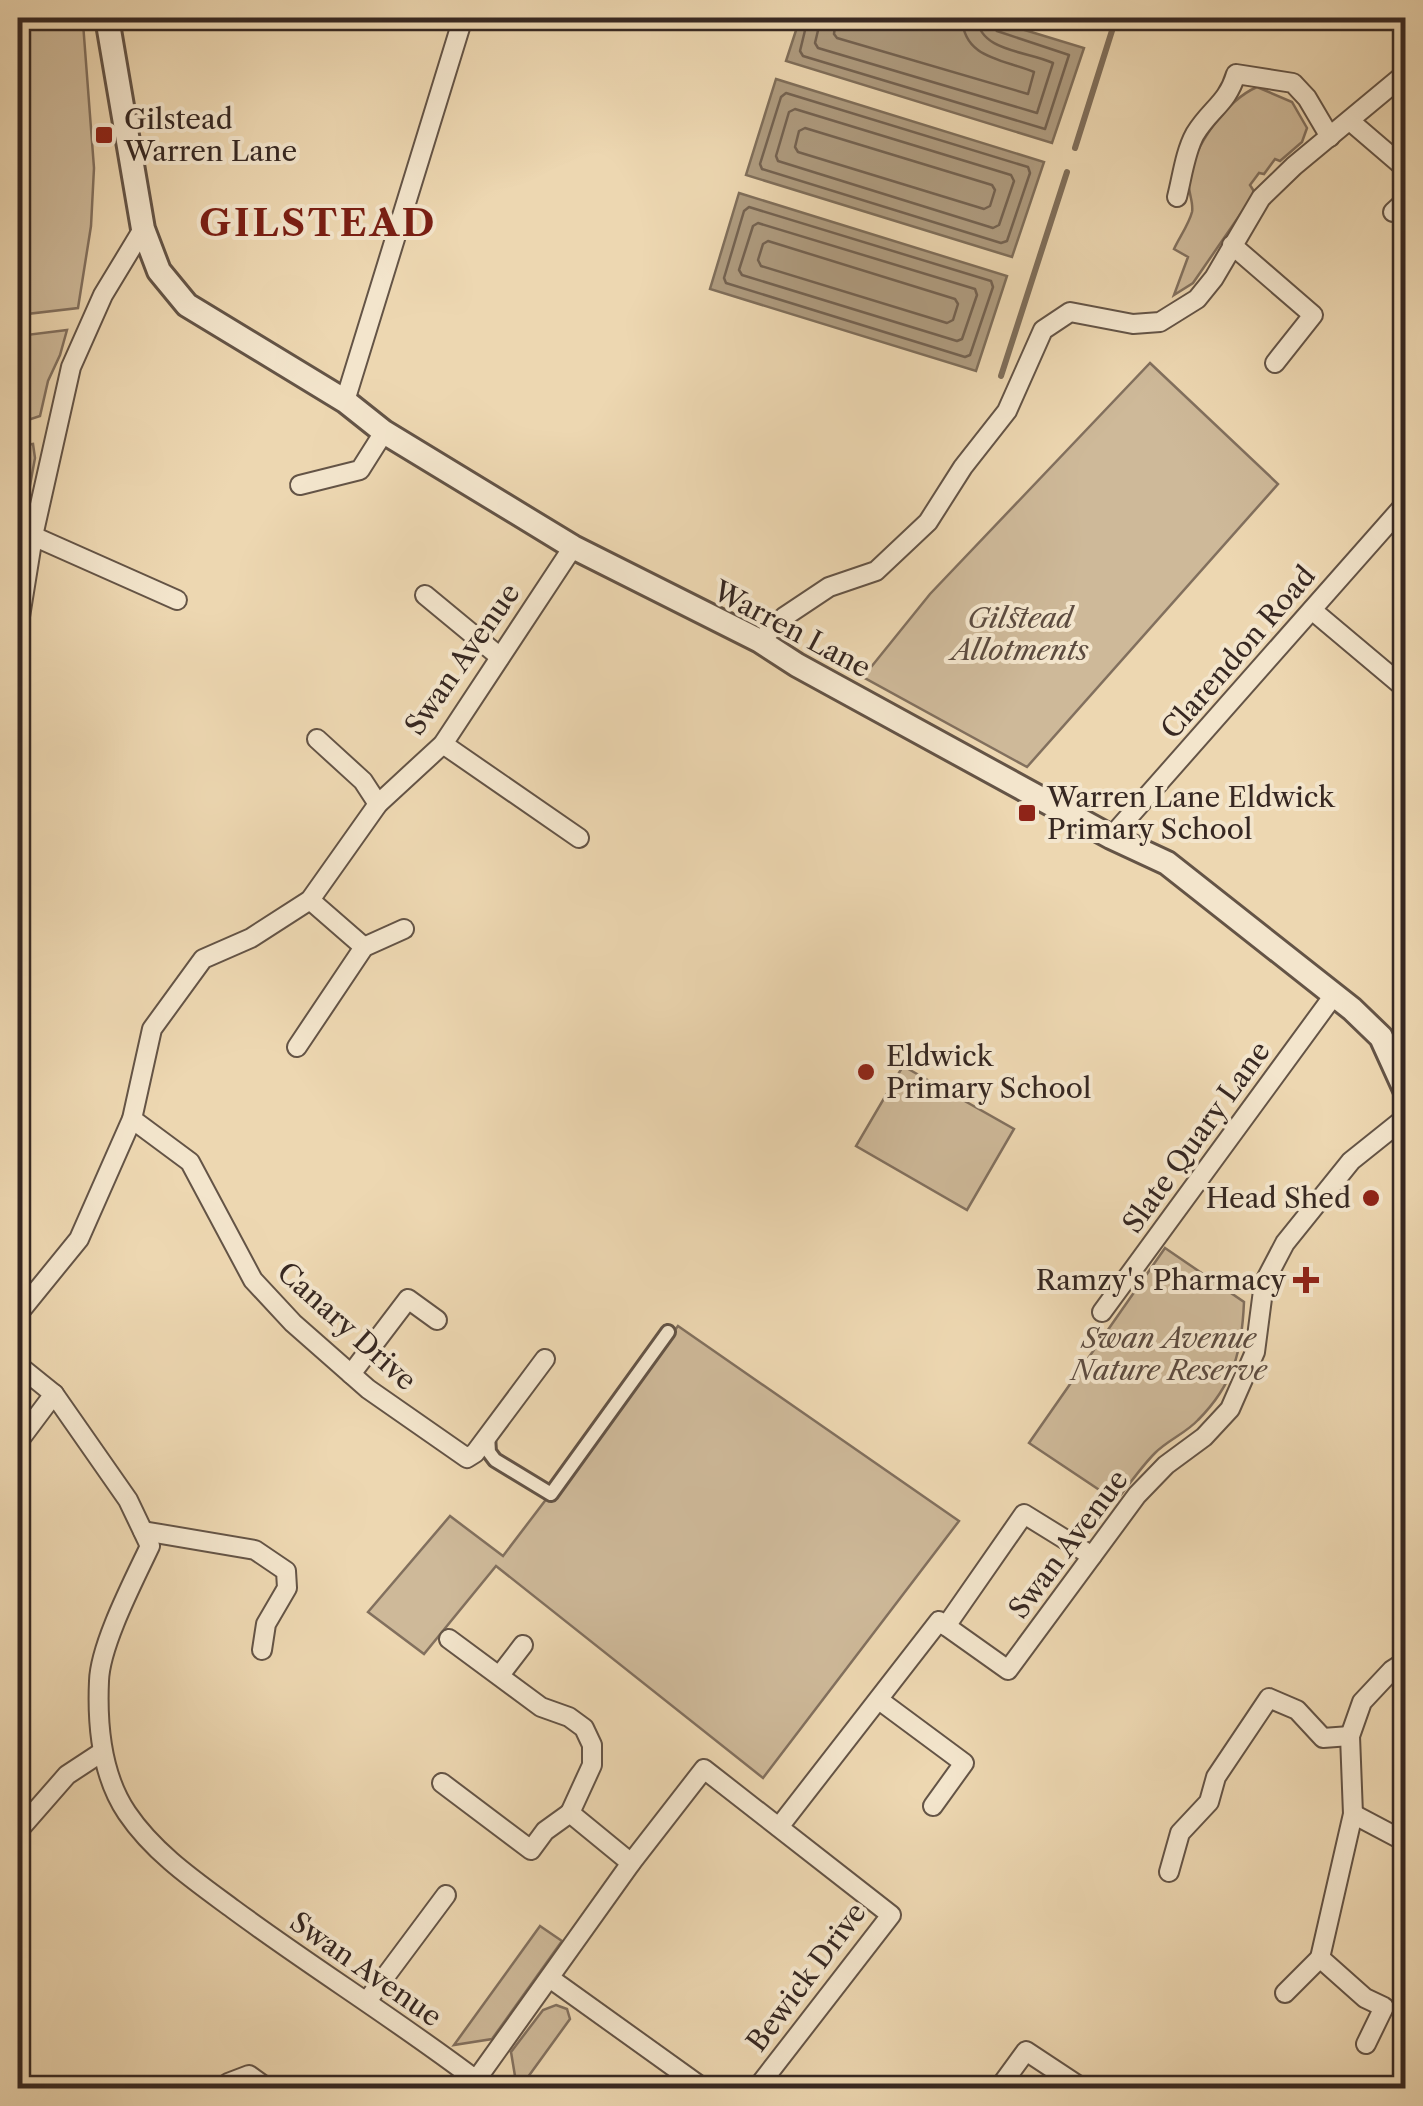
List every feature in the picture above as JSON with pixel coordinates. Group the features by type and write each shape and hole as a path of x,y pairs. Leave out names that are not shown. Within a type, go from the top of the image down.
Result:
{"street":[{"name":"Warren Lane","path":"106,18 143,229 159,271 187,305 573,547 760,641 1111,837 1167,862 1381,1037 1406,1092"},
{"path":"344,401 463,18"},
{"path":"760,641 784,618 829,587 876,571 928,522 1006,411 1043,330 1070,312 1133,324 1160,322 1197,299 1262,198 1406,73"},
{"path":"1177,198 1193,138 1229,96 1236,74 1293,84 1307,98 1330,137"},
{"path":"1350,121 1406,170"},
{"path":"18,629 71,366 104,294 143,229"},
{"path":"1232,245 1313,314 1275,363"},
{"path":"300,485 360,470 384,432"},
{"name":"Clarendon Road","path":"1111,837 1406,503"},
{"path":"34,536 177,600"},
{"name":"Swan Avenue","path":"18,1314 79,1239 132,1119 152,1029 202,959 251,938 310,900 378,804 443,744 573,547"},
{"path":"426,595 500,657"},
{"path":"1312,610 1406,689"},
{"path":"317,739 363,781 378,804"},
{"path":"443,744 579,838"},
{"path":"310,900 364,946"},
{"path":"297,1046 364,946 404,930"},
{"name":"Slate Quary Lane","path":"1102,1312 1334,995"},
{"name":"Swan Avenue","path":"946,1626 1008,1670 1137,1495 1230,1410 1256,1352 1264,1283 1285,1243 1351,1161 1406,1117"},
{"name":"Canary Drive","path":"132,1119 190,1162 253,1280 351,1374 467,1458 475,1454 488,1435"},
{"path":"351,1374 408,1299 437,1320"},
{"path":"546,1359 488,1435 488,1452 551,1494 668,1332"},
{"path":"18,1364 54,1394 128,1500 143,1531 255,1550 286,1571 287,1588 266,1624 262,1650"},
{"path":"18,1442 54,1394"},
{"path":"779,1827 939,1621 946,1626 1024,1514 1092,1556"},
{"name":"Swan Avenue","path":"143,1531 150,1546 123,1603 99,1677 102,1752 125,1811 164,1857 280,1944 367,2000 472,2084 631,1863 704,1769 779,1827"},
{"path":"442,1783 531,1850 545,1830 570,1813 592,1765 592,1746 584,1728 569,1717 541,1707 449,1639"},
{"path":"500,1674 523,1646"},
{"path":"1285,1992 1320,1958 1353,1814 1350,1736 1362,1702 1406,1661"},
{"path":"1169,1872 1180,1833 1210,1802 1216,1776 1269,1698 1296,1710 1324,1738 1350,1736"},
{"path":"879,1700 964,1763 933,1806"},
{"path":"18,1831 67,1775 102,1752"},
{"path":"570,1813 631,1863"},
{"path":"1353,1814 1406,1842"},
{"name":"Bewick Drive","path":"757,2088 892,1915 779,1827"},
{"path":"367,2000 446,1895"},
{"path":"1320,1958 1365,1998 1384,2006 1366,2044"},
{"path":"551,1979 703,2088"},
{"path":"999,2088 1026,2051 1082,2088"},
{"path":"224,2088 249,2076 267,2088"}],"green space":[{"path":"83,23 94,168 91,226 78,308 18,315 18,24 19,29"},
{"path":"1257,87 1292,102 1307,128 1302,142 1280,161 1275,159 1264,174 1259,173 1250,185 1255,193 1193,283 1174,295 1188,257 1174,249 1192,212 1189,184 1197,153 1223,113"},
{"path":"67,330 40,416 18,419 18,336"},
{"name":"Gilstead Allotments","path":"1150,363 1278,484 1027,767 863,677 930,594"},
{"path":"33,444 35,458 29,491 18,496 18,446"},
{"path":"903,1066 1014,1129 967,1210 856,1146"},
{"name":"Swan Avenue Nature Reserve","path":"1165,1248 1244,1302 1241,1336 1228,1380 1210,1407 1155,1453 1116,1501 1029,1443"},
{"path":"678,1326 959,1521 763,1778 496,1566 424,1654 368,1612 450,1516 503,1556"},
{"path":"540,1926 562,1941 492,2039 454,2045"},
{"path":"556,2005 567,2009 570,2019 517,2088 511,2052 543,2010"}],"water":[{"path":"800,18 985,18 1084,48 1052,143 786,61"},
{"path":"776,79 1044,162 1012,257 746,175"},
{"path":"739,193 1007,276 976,371 710,289"}],"waterway":[{"path":"1075,148 1116,18"},
{"path":"1001,376 1067,172"}],"place":[{"name":"Gilstead Warren Lane","path":"104,135"},
{"name":"Warren Lane Eldwick Primary School","path":"1027,813"},
{"name":"Eldwick Primary School","path":"866,1072"},
{"name":"Head Shed","path":"1371,1198"},
{"name":"Ramzy's Pharmacy","path":"1306,1280"}],"district":[{"name":"GILSTEAD","path":"318,222"}]}
